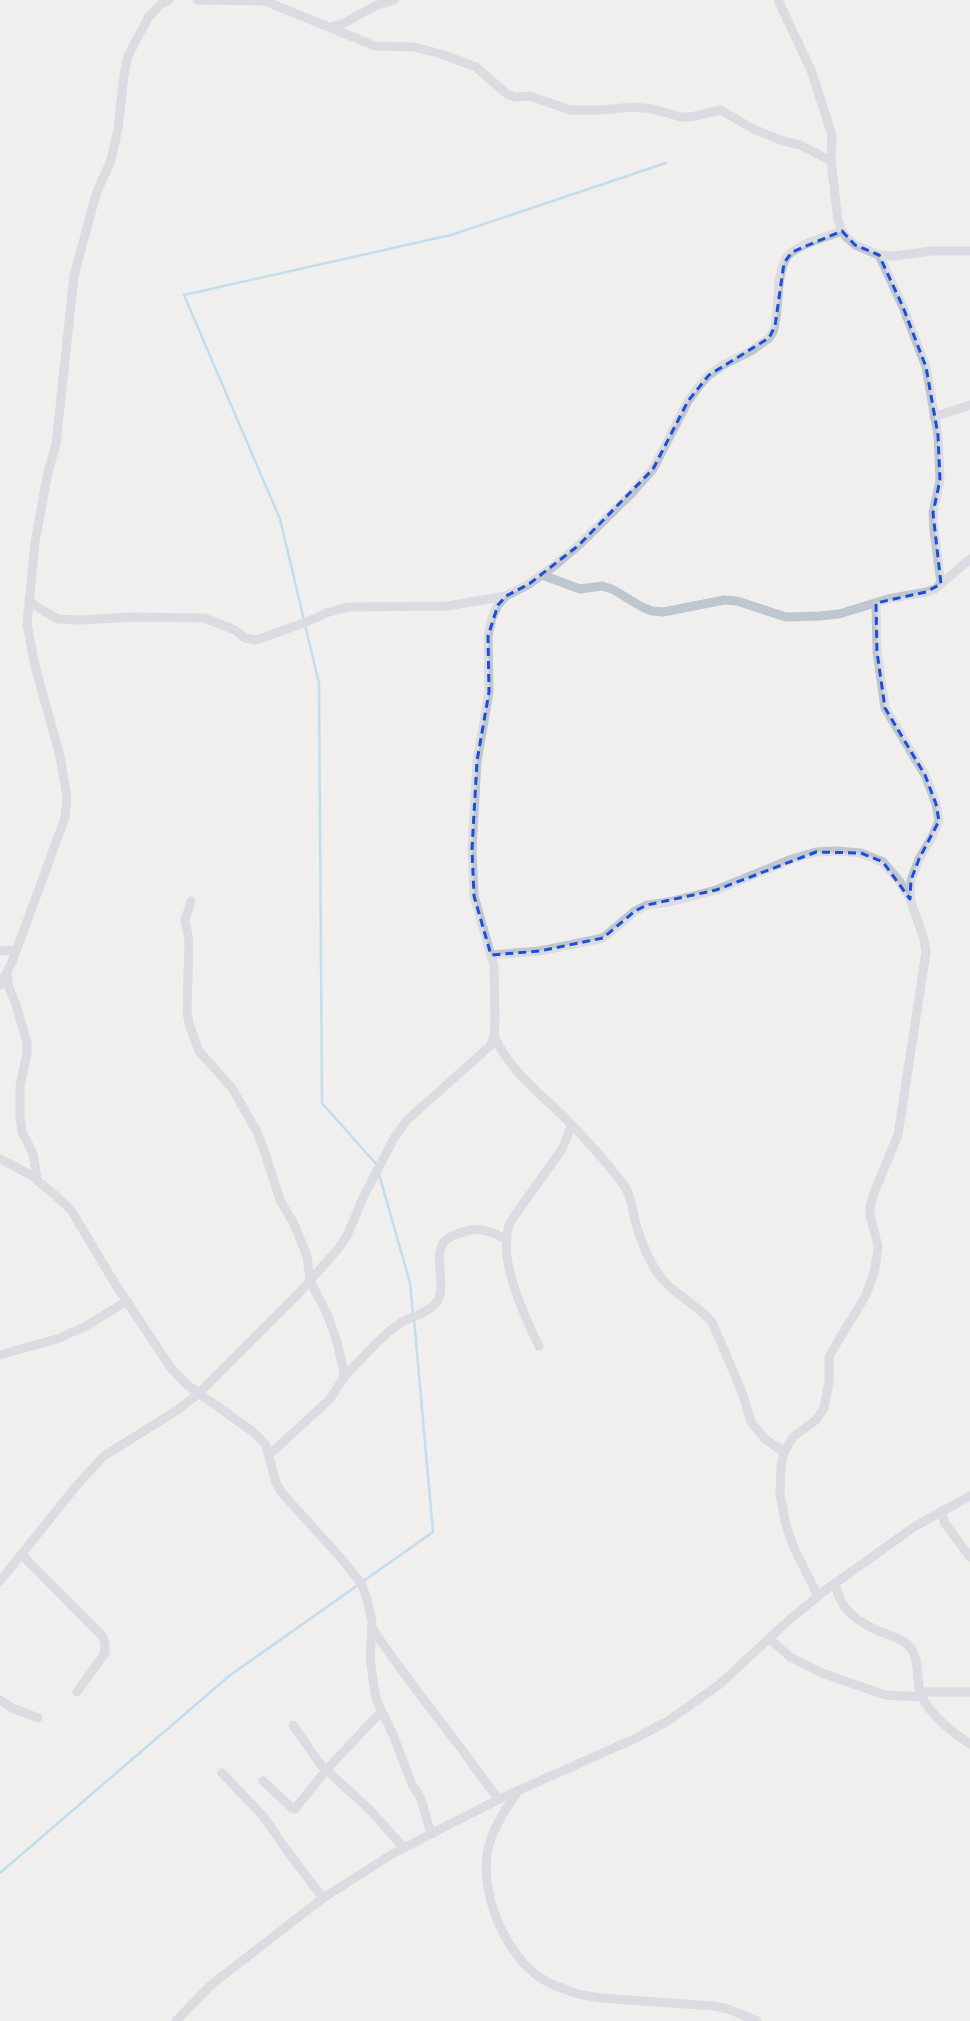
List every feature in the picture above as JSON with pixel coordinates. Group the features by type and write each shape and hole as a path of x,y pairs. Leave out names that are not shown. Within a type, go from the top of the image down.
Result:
{"street":[{"path":"0,985 7,972 65,818 67,797 60,756 35,666 28,631 29,600 35,542 48,472 56,444 74,276 96,194 111,160 128,56 148,18 162,4 169,0"},
{"path":"197,0 265,1 375,46 414,47 441,54 476,67 507,94 515,97 530,96 570,110 602,110 632,107 653,110 681,118 691,118 721,110 760,132 783,141 800,145 832,160"},
{"path":"330,27 342,24 375,6 394,0"},
{"path":"778,0 811,70 825,109 832,135 832,160 838,220 842,231 855,245 879,255 894,256 932,251 970,251"},
{"path":"29,600 37,607 58,619 81,620 132,617 199,618 235,630 245,638 256,640 330,612 348,607 447,606 506,596 529,584 585,540 632,494 653,469 688,401 699,386 723,364 751,351 769,338 775,326 779,288 784,263 787,257 810,243 842,231"},
{"path":"879,255 904,307 926,366 938,435 940,480 933,513 941,584"},
{"path":"934,417 970,405"},
{"path":"542,574 580,589 602,586 612,589 642,607 663,612 724,600 736,601 786,617 819,616 839,614 876,603 935,589 970,559"},
{"path":"0,1581 77,1485 104,1456 179,1409 199,1393 310,1281 347,1236 368,1189 393,1140 407,1120 490,1046 494,1036 494,966 474,896 472,840 477,761 489,692 488,636 498,605 506,596"},
{"path":"876,603 877,652 885,708 925,775 936,804 939,821 932,837 919,859 911,880 910,899"},
{"path":"492,955 540,951 598,940 603,938 635,911 647,905 669,902 716,890 792,859 816,852 837,851 861,853 883,862 900,882 910,899 924,939 926,952 898,1135 874,1193 870,1207 870,1215 878,1246 875,1269 866,1295 829,1356 829,1381 824,1408 816,1420 793,1437 784,1452 780,1482 782,1507 794,1548 818,1596"},
{"path":"192,901 185,920 189,940 187,1011 189,1024 199,1051 232,1088 257,1132 280,1200 294,1224 307,1256 310,1281 328,1316 337,1342 344,1377"},
{"path":"0,951 15,950"},
{"path":"7,972 9,988 16,1004 27,1043 27,1053 20,1086 20,1122 22,1132 33,1153 38,1180"},
{"path":"494,1036 507,1060 525,1080 589,1143 627,1189 636,1225 654,1267 663,1282 706,1314 712,1322 742,1392 751,1422 766,1439 784,1452"},
{"path":"539,1346 516,1297 510,1268 507,1240 508,1229 511,1221 562,1149 572,1125"},
{"path":"0,1159 38,1180 71,1210 127,1301 171,1368 186,1384 252,1431 266,1445 270,1454 276,1483 282,1493 340,1557 361,1584 367,1599 372,1628 371,1665 376,1698 381,1712 394,1737 412,1784 421,1799 431,1834"},
{"path":"270,1454 330,1399 344,1377 386,1333 436,1303 440,1293 441,1248 447,1239 466,1231 479,1230 500,1236 507,1240"},
{"path":"0,1355 57,1339 86,1326 127,1301"},
{"path":"176,2021 210,1985 323,1898 404,1848 499,1799 634,1739 668,1721 720,1684 769,1638 818,1596 891,1541 970,1496"},
{"path":"942,1512 944,1522 970,1557"},
{"path":"22,1555 103,1637 105,1653 77,1692"},
{"path":"835,1584 837,1594 852,1617 870,1627 902,1640 909,1646 915,1656 922,1695 939,1718 958,1736 970,1744"},
{"path":"372,1628 391,1658 499,1799"},
{"path":"769,1638 790,1657 822,1674 885,1695 922,1695 970,1692"},
{"path":"0,1700 12,1708 38,1718"},
{"path":"263,1781 294,1809 326,1770 381,1712"},
{"path":"294,1725 309,1749 326,1770 371,1811 404,1848"},
{"path":"222,1773 263,1816 323,1898"},
{"path":"519,1790 501,1816 493,1832 488,1847 487,1881 490,1900 506,1938 531,1970 544,1980 577,1994 600,1998 714,2006 732,2011 757,2021"}],"highlighted area":[{"path":"842,231 855,245 879,255 903,307 926,367 938,435 940,480 933,513 941,584 926,592 876,603 877,652 885,708 925,775 936,804 939,821 919,859 911,880 910,899 883,862 861,853 816,852 716,890 647,905 635,911 603,938 540,951 491,955 474,896 472,849 477,761 489,692 488,636 498,605 506,596 529,584 579,545 653,469 688,401 709,375 769,338 775,326 784,263 792,252"}],"waterway":[{"path":"304,620 280,519 184,295 451,235 666,163"},
{"path":"305,625 319,683 322,1103 377,1165"},
{"path":"379,1174 410,1283 413,1314"},
{"path":"0,1873 229,1676 433,1532 414,1319"}]}
